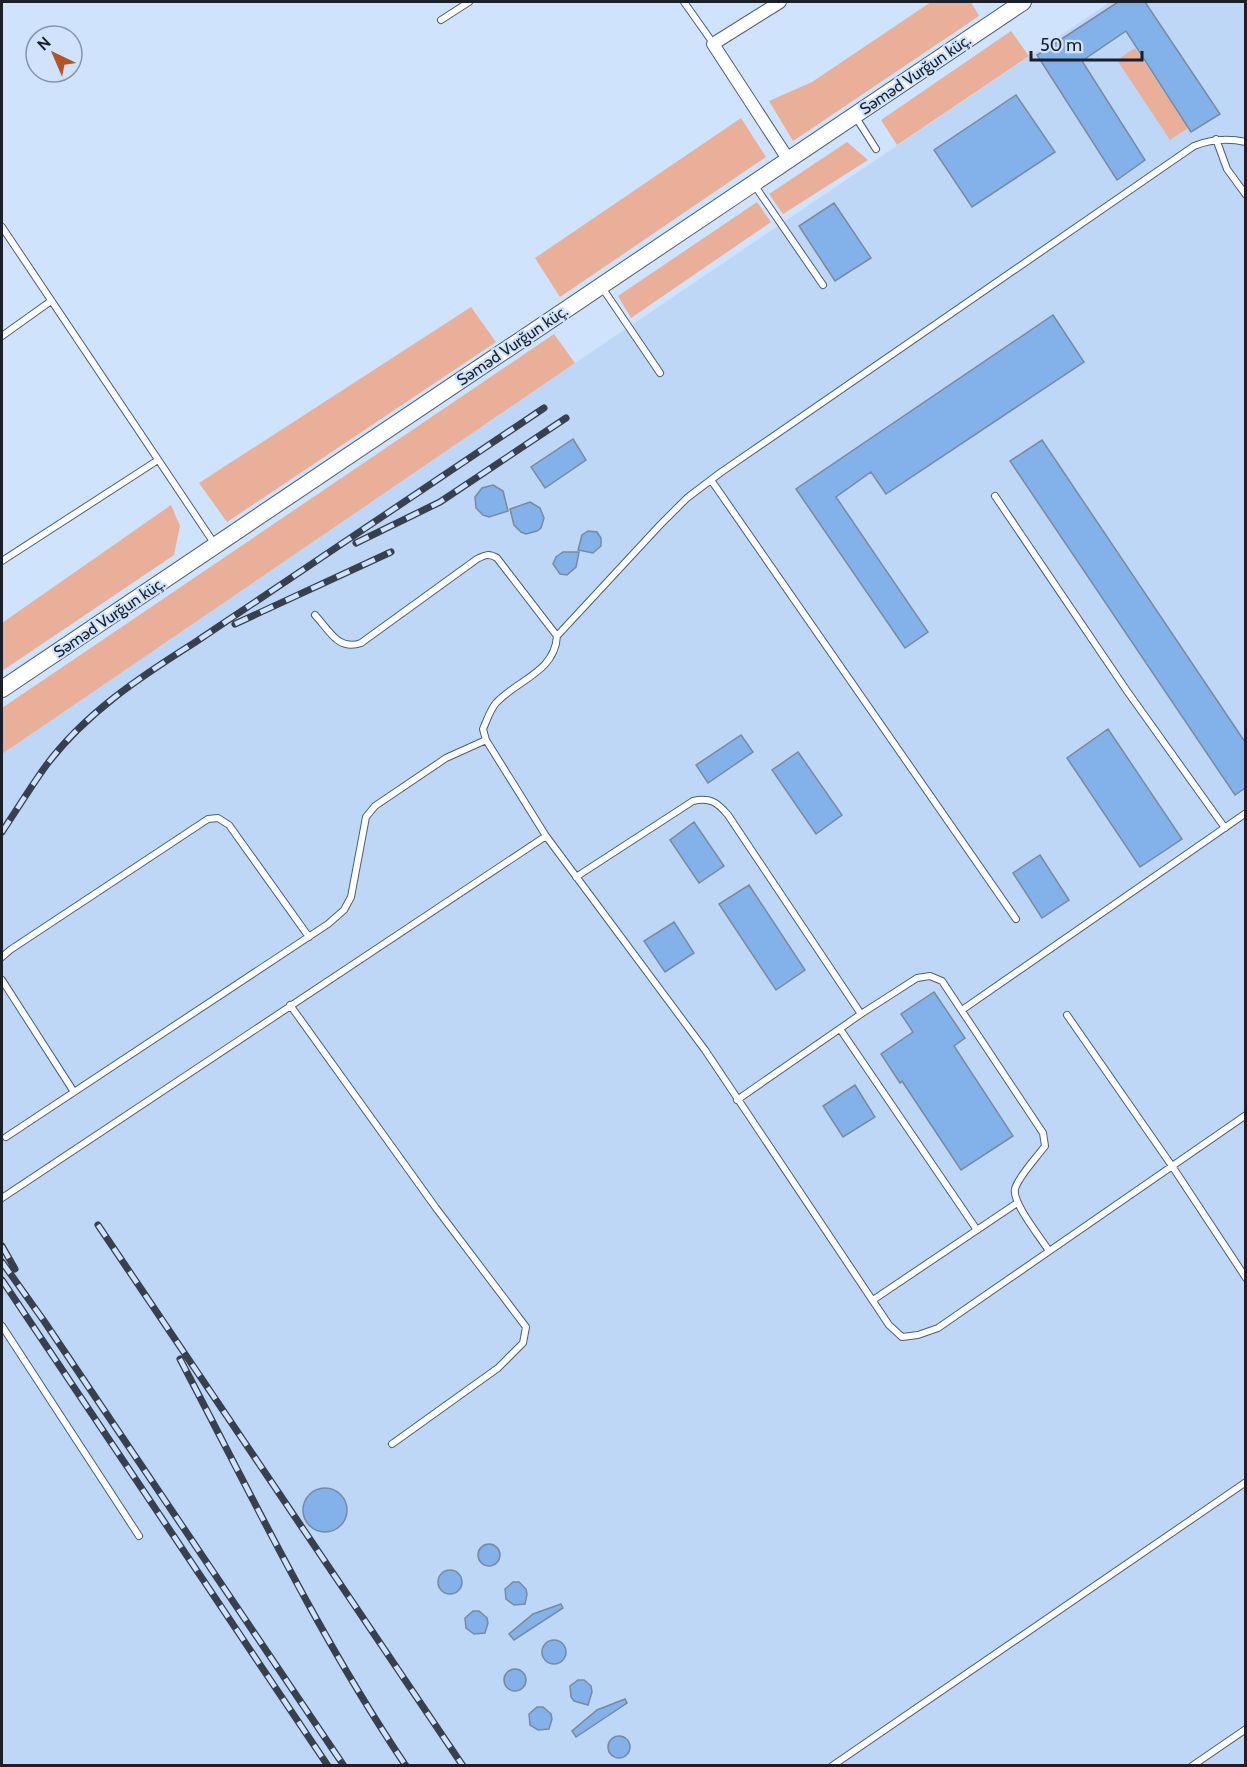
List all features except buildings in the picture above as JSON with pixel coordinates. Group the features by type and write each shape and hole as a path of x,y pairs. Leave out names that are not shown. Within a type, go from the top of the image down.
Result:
{"main road":[{"name":"Səməd Vurğun küç.","path":"2,689 1023,2"}],"street":[{"path":"780,2 713,44 788,159"}],"lane":[{"path":"441,20 469,2"},
{"path":"684,2 713,44"},
{"path":"854,116 876,149"},
{"path":"557,636 660,525 687,498 711,480 1194,146 1216,139 1245,142"},
{"path":"1216,139 1227,169 1245,195"},
{"path":"753,183 823,285"},
{"path":"2,227 216,546"},
{"path":"600,286 660,373"},
{"path":"2,336 51,301"},
{"path":"2,561 158,460"},
{"path":"711,480 1016,920"},
{"path":"995,496 1127,691 1225,828"},
{"path":"315,615 338,641 345,646 353,646 361,643 477,559 485,555 497,558 557,636 557,648 542,668 496,703 483,729 486,740 546,836 705,1050 889,1324 902,1337 918,1335 938,1328 1245,1115"},
{"path":"6,1137 328,924 344,910 351,897 366,817 375,806 446,758 486,740"},
{"path":"576,877 693,801 706,798 718,803 861,1014"},
{"path":"962,1010 1245,813"},
{"path":"2,957 208,819 218,818 229,825 309,937"},
{"path":"2,1198 546,836"},
{"path":"737,1100 917,978 930,976 942,981 1043,1133 1045,1146 1020,1179 1015,1190 1017,1203 1049,1251"},
{"path":"2,980 74,1092"},
{"path":"290,1005 436,1208 526,1327 523,1343 498,1368 392,1444"},
{"path":"1067,1015 1172,1166 1245,1278"},
{"path":"840,1029 977,1230"},
{"path":"873,1300 1017,1203"},
{"path":"2,1326 139,1536"},
{"path":"832,1766 1245,1482"},
{"path":"1192,1766 1245,1729"}],"shaded area":[{"path":"931,2 971,2 979,16 793,141 769,101 812,82"},
{"path":"1110,2 1245,2 1245,1765 2,1765 2,754 329,529"},
{"path":"1011,31 1029,56 897,145 881,120"},
{"path":"1135,48 1188,128 1170,140 1117,60"},
{"path":"741,118 766,157 560,297 535,258"},
{"path":"847,142 868,160 783,214 769,194"},
{"path":"757,202 771,222 631,318 618,296"},
{"path":"471,307 496,342 227,522 199,483"},
{"path":"554,334 575,363 2,754 2,708"},
{"path":"171,505 180,526 174,555 2,671 2,623"}],"railway":[{"path":"2,832 39,775 60,748 95,713 114,698 153,669 544,408"},
{"path":"356,543 440,502 566,418"},
{"path":"235,624 391,552"},
{"path":"98,1225 463,1766"},
{"path":"2,1246 15,1269"},
{"path":"2,1262 344,1766"},
{"path":"2,1280 328,1766"},
{"path":"180,1359 315,1617 406,1766"}]}
